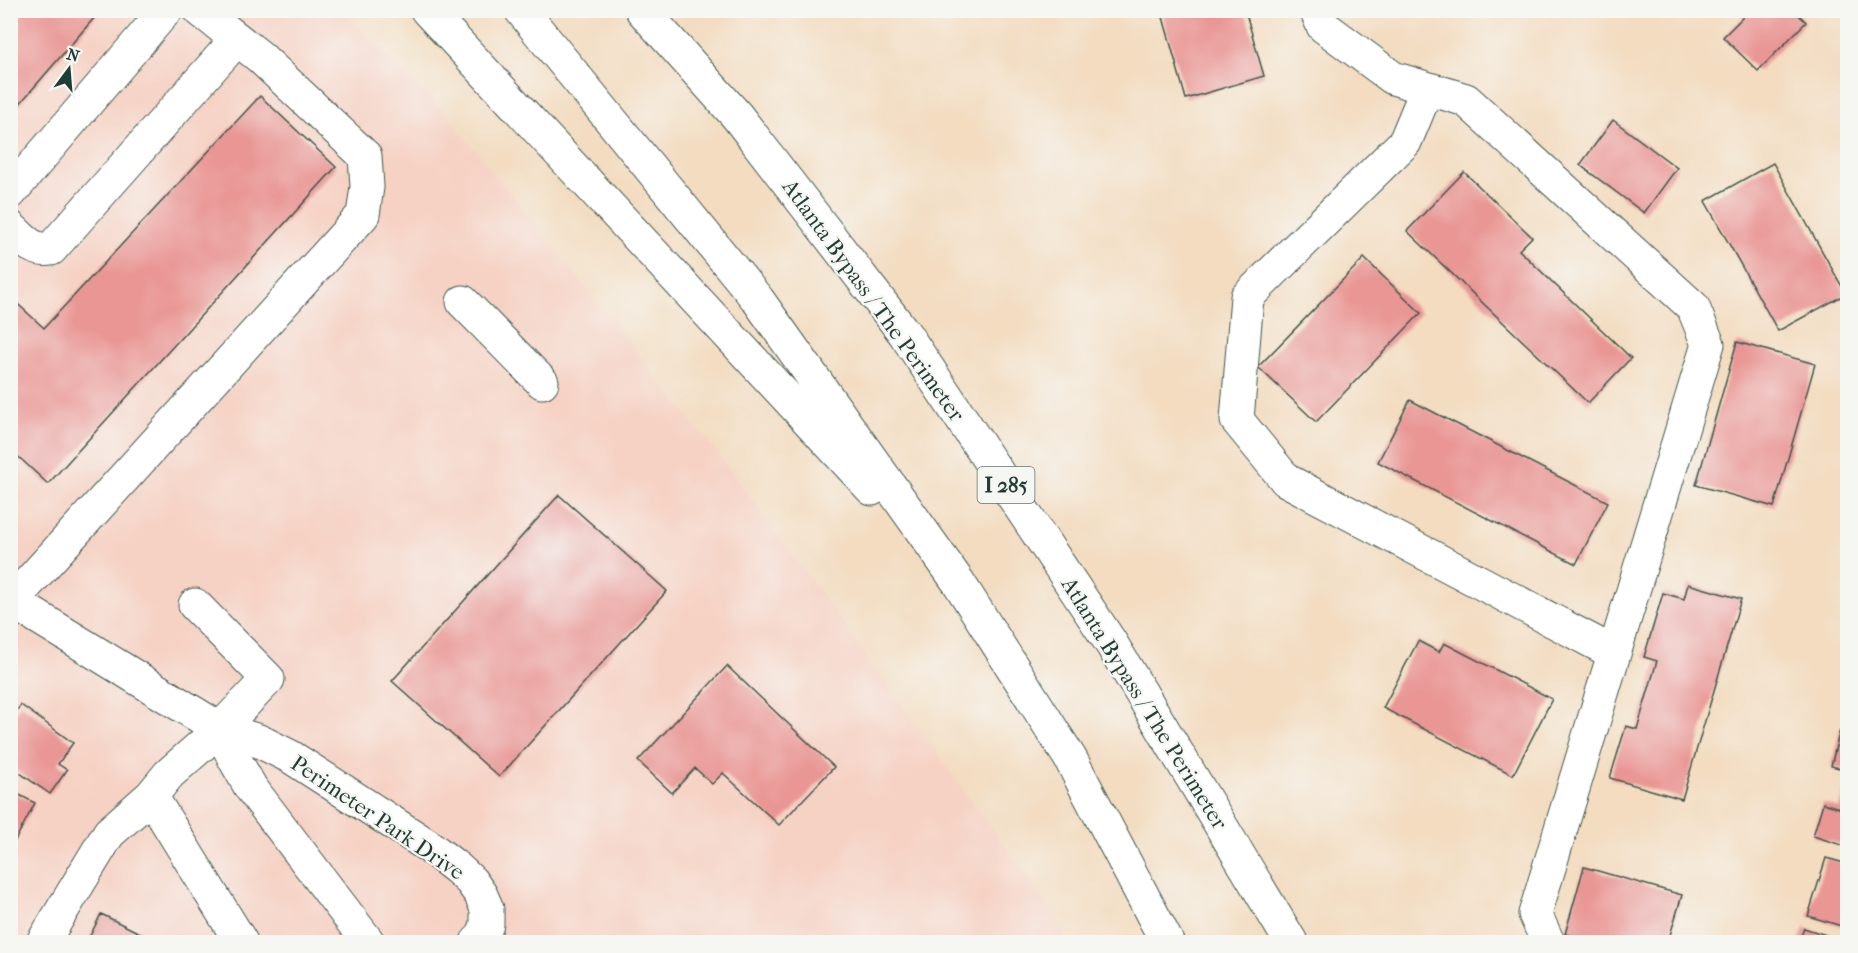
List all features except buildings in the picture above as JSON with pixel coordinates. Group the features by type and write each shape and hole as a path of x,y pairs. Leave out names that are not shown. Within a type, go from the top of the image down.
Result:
{"main road":[{"path":"10,193 166,10"},
{"path":"11,601 363,215 367,187 365,156 260,57 200,10"},
{"path":"427,10 959,583"},
{"path":"521,10 758,300 959,583 1070,758 1167,942"},
{"name":"Atlanta Bypass / The Perimeter","path":"642,10 737,116 905,334 1112,643 1291,942"},
{"path":"657,10 683,55"},
{"path":"1316,10 1323,26 1393,78 1466,100 1693,307 1708,344 1535,914 1548,942"},
{"path":"10,227 33,248 51,249 237,39"},
{"path":"1427,89 1405,142 1247,297 1237,420 1286,480 1614,653"},
{"path":"463,302 542,382"},
{"name":"Perimeter Park Drive","path":"11,601 220,729 259,741 291,757 417,839 457,868 471,881 487,909 487,924 483,936 477,942"},
{"path":"43,942 109,833 151,796 169,774 220,729 268,679 195,605"},
{"path":"220,729 251,788 368,942"},
{"path":"151,796 241,942"}],"shaded area":[{"path":"10,11 341,11 446,113 730,469 1053,912 1067,942 11,942"}]}
